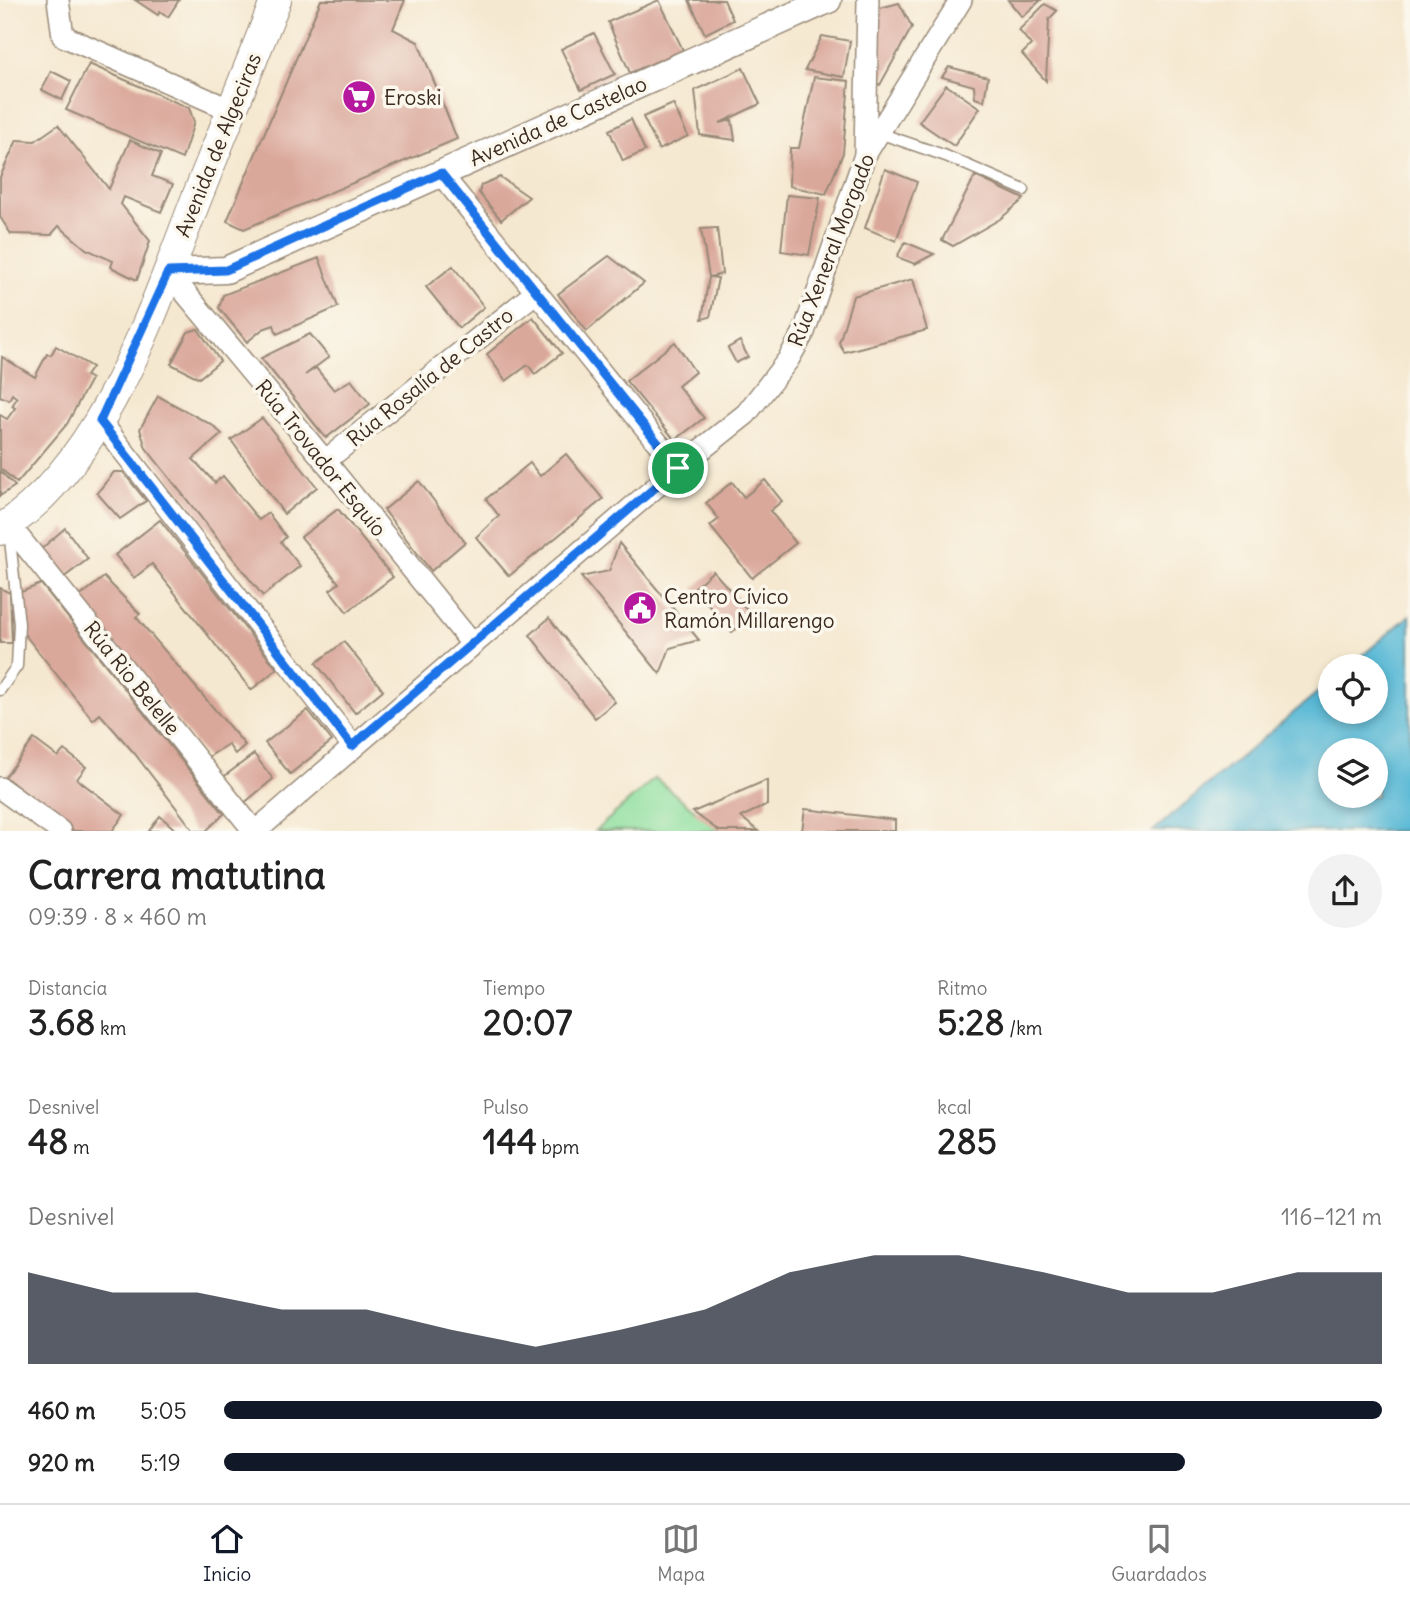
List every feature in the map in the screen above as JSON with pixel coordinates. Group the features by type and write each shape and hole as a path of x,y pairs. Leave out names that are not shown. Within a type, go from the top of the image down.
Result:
{"main road":[{"name":"Avenida de Algeciras","path":"4,527 41,499 66,472 100,421 168,272 271,2"}],"street":[{"path":"58,0 63,36 232,110"},
{"name":"Avenida de Castelao","path":"168,272 226,270 828,0"},
{"path":"865,155 868,0"},
{"name":"Rúa Xeneral Morgado","path":"255,831 678,468 746,414 788,360 804,332 865,155 961,0"},
{"path":"441,173 678,468"},
{"name":"Rúa Trovador Esquío","path":"168,272 326,461 473,645"},
{"name":"Rúa Rosalía de Castro","path":"326,461 535,293"},
{"path":"100,421 352,746"},
{"name":"Rúa Rio Belelle","path":"4,527 255,831"},
{"path":"0,788 60,831"}],"lane":[{"path":"879,133 946,156 1024,190"},
{"path":"0,690 17,666 19,624 4,527"}],"green space":[{"path":"655,778 720,831 595,831"}],"water":[{"path":"1410,615 1410,831 1153,831 1318,692 1318,724 1388,724 1388,654 1364,654"}],"building":[{"path":"135,0 179,0 168,17 160,11 158,15"},
{"path":"321,0 405,0 393,29 418,42 457,139 244,229 227,221"},
{"path":"659,0 683,50 630,73 608,22"},
{"path":"689,0 724,0 733,20 705,34"},
{"path":"1008,0 1041,0 1022,17"},
{"path":"899,3 912,27 880,85 876,83 876,9"},
{"path":"1045,4 1057,11 1049,19 1046,81 1022,54 1031,45 1019,30"},
{"path":"594,33 615,74 581,90 561,49"},
{"path":"822,36 850,41 844,77 805,70"},
{"path":"89,64 189,108 194,122 182,159 66,110"},
{"path":"949,67 988,77 984,101 975,98 974,86 942,77"},
{"path":"743,68 760,104 720,123 732,120 735,140 700,135 695,90"},
{"path":"51,71 71,81 62,100 42,90"},
{"path":"814,77 849,81 843,153 826,194 789,186 790,148 799,148"},
{"path":"946,85 980,108 954,146 919,122"},
{"path":"673,104 688,136 659,150 643,117"},
{"path":"631,119 645,151 623,161 609,130"},
{"path":"58,125 109,189 130,140 161,154 152,176 173,184 161,212 124,197 121,204 150,241 137,280 111,267 113,261 86,249 59,226 51,235 11,234 0,217 0,177 17,140 35,141"},
{"path":"885,169 917,182 896,241 865,228"},
{"path":"975,176 1024,199 1000,219 953,246 942,240"},
{"path":"500,177 529,197 501,220 479,193 481,185"},
{"path":"787,195 820,198 809,255 781,251"},
{"path":"717,228 722,274 709,277 701,229"},
{"path":"905,242 934,254 915,264 897,257"},
{"path":"609,256 644,283 587,331 558,294"},
{"path":"319,258 338,307 277,334 274,325 263,329 247,342 219,308 223,295"},
{"path":"453,266 484,307 459,328 426,287"},
{"path":"709,277 718,278 710,317 702,319"},
{"path":"913,279 927,330 844,352 839,343 853,296"},
{"path":"533,317 562,353 535,374 528,365 506,381 487,354"},
{"path":"198,329 220,361 199,378 171,364 188,332"},
{"path":"310,334 329,357 305,375 316,368 334,390 351,380 370,404 326,438 261,358"},
{"path":"740,341 748,357 736,363 728,348"},
{"path":"675,342 695,372 678,386 704,418 675,440 626,381"},
{"path":"56,346 92,367 86,376 91,379 67,424 17,483 0,468 0,415 7,419 15,408 12,406 17,398 12,394 9,400 0,396 2,357 35,377 47,354 51,355"},
{"path":"158,396 212,425 222,434 193,459 215,483 223,476 259,520 268,513 286,537 281,542 300,566 263,596 146,448 140,429"},
{"path":"262,418 317,487 284,514 231,440"},
{"path":"566,454 603,499 509,576 476,537 499,516 486,499 530,463 540,476"},
{"path":"0,471 15,486 0,496"},
{"path":"114,472 123,472 146,501 120,519 97,493"},
{"path":"765,480 782,501 770,511 796,543 752,578 710,526 719,519 706,503 732,482 744,497"},
{"path":"419,481 465,542 431,571 384,510"},
{"path":"338,509 393,577 347,612 330,590 339,583 301,537"},
{"path":"160,520 277,669 251,690 152,564 134,578 115,555"},
{"path":"65,528 88,559 63,578 40,550"},
{"name":"Centro Cívico Ramón Millarengo","path":"619,543 699,640 670,648 660,674 581,577 609,571"},
{"path":"713,571 752,615 732,632 694,588"},
{"path":"104,577 140,614 136,617 245,745 235,754 228,744 207,758 78,598"},
{"path":"41,584 224,814 206,831 194,831 135,754 100,714 93,720 25,635 22,637 21,592"},
{"path":"0,588 10,593 12,643 0,643"},
{"path":"549,618 615,702 595,718 530,635"},
{"path":"344,642 383,690 355,713 316,663"},
{"path":"308,710 332,741 290,774 265,743"},
{"path":"34,739 58,757 64,750 86,767 77,779 124,815 112,831 74,831 5,777"},
{"path":"254,754 273,779 243,804 222,778"},
{"path":"767,780 767,805 741,817 758,831 719,831 693,812"},
{"path":"805,809 895,820 895,831 802,831"},
{"path":"160,816 177,831 149,831"}],"place":[{"name":"Eroski","path":"359,97"},
{"name":"Centro Cívico Ramón Millarengo","path":"640,608"}],"route":[{"path":"441,173 678,468 352,746 100,421 168,272 226,270 441,173"}]}
